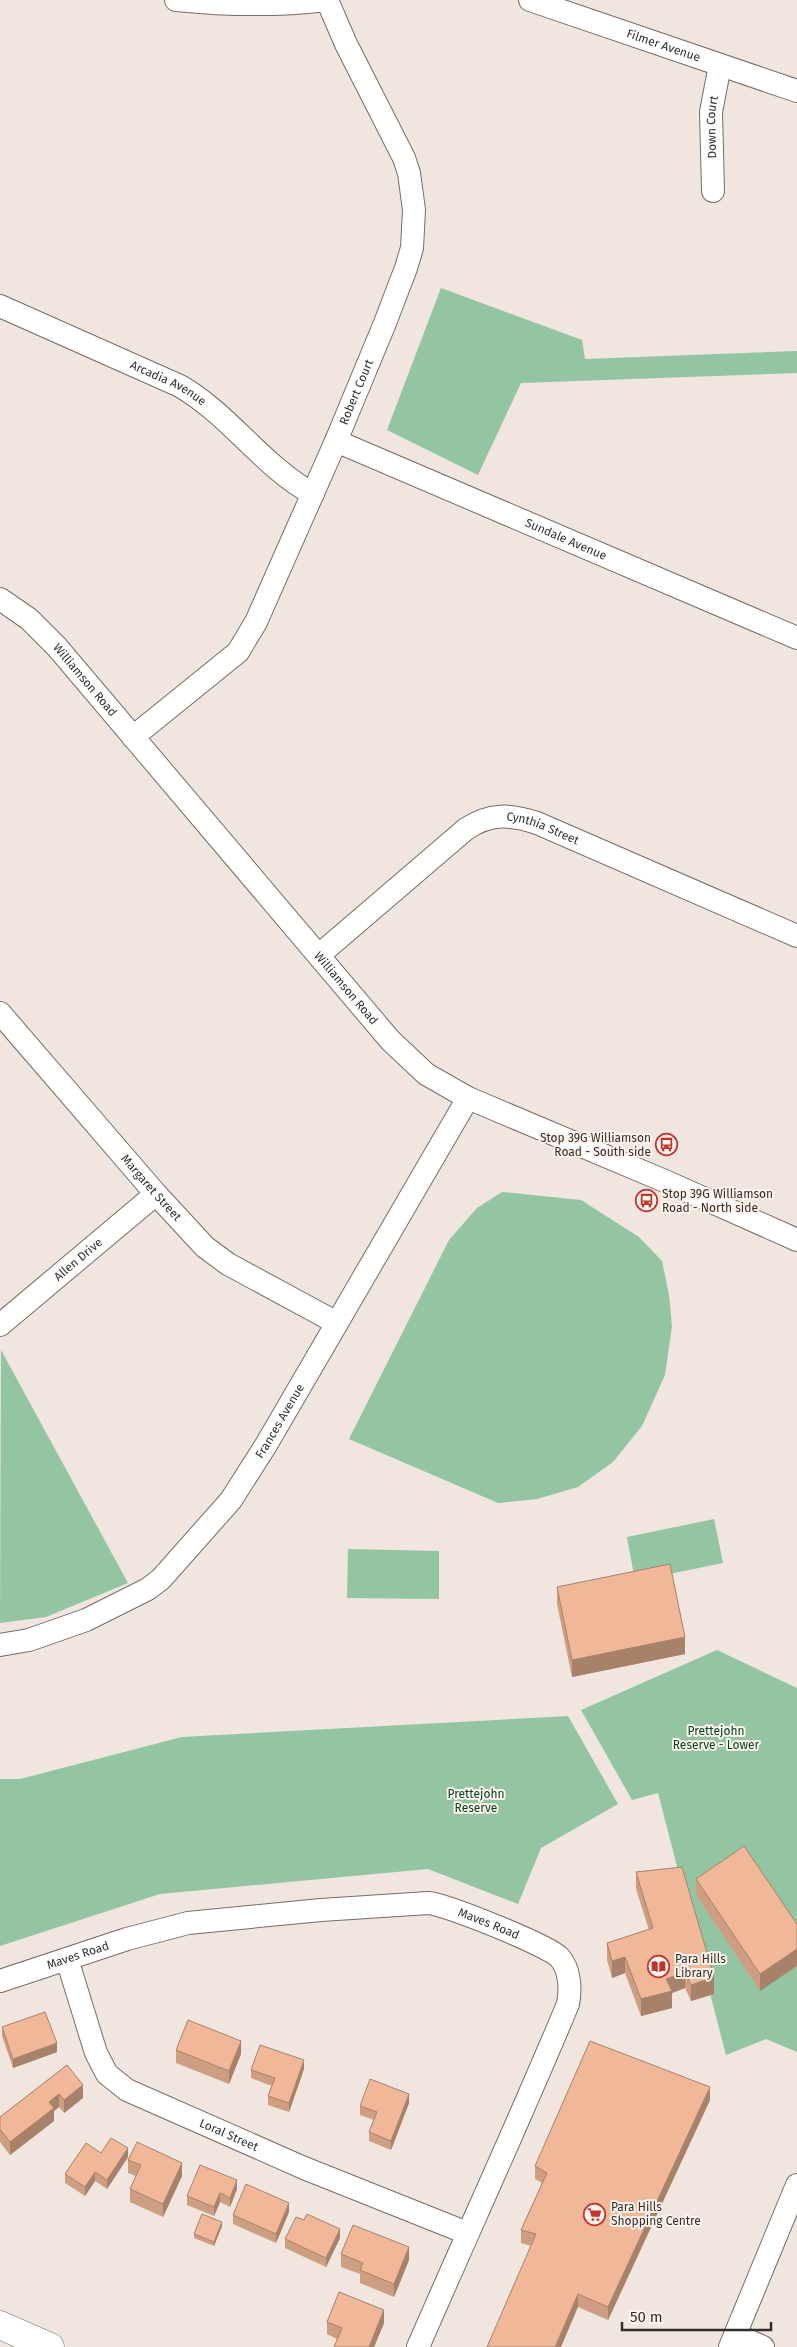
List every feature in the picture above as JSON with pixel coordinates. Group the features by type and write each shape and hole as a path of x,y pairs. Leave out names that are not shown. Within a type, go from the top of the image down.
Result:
{"main road":[{"path":"0,2325 50,2347"}],"street":[{"path":"176,0 239,4 328,0"},
{"name":"Robert Court","path":"133,737 223,665 238,652 247,640 336,441 385,323 412,248 414,210 409,173 404,158 346,44 328,0"},
{"name":"Filmer Avenue","path":"530,0 797,92"},
{"name":"Down Court","path":"713,191 711,112 720,65"},
{"name":"Arcadia Avenue","path":"0,306 180,386 194,394 213,407 281,473 313,494"},
{"name":"Sundale Avenue","path":"336,441 797,638"},
{"name":"Williamson Road","path":"0,599 43,631 409,1060 442,1084 468,1098 667,1182 797,1240"},
{"name":"Cynthia Street","path":"319,955 466,829 476,822 499,815 521,817 537,823 797,936"},
{"name":"Margaret Street","path":"0,1013 156,1194 191,1233 216,1256 337,1323"},
{"name":"Frances Avenue","path":"0,1645 29,1640 86,1620 136,1597 161,1579 231,1500 266,1445 468,1098"},
{"name":"Allen Drive","path":"0,1324 156,1194"},
{"name":"Maves Road","path":"0,1981 143,1934 188,1923 320,1910 428,1903 444,1906 528,1939 558,1956 567,1972 570,1989 568,2004 495,2176 467,2233 418,2347"},
{"name":"Loral Street","path":"67,1959 96,2053 102,2067 114,2081 140,2096 304,2168 467,2233"},
{"path":"763,2347 733,2341 797,2185"}],"green space":[{"path":"441,288 582,340 585,359 797,351 797,373 521,383 478,475 387,430"},
{"path":"502,1192 581,1200 639,1237 662,1261 669,1295 672,1326 665,1375 642,1426 613,1462 578,1487 537,1499 498,1503 349,1439 449,1240 477,1208"},
{"path":"1,1350 128,1583 46,1617 0,1623"},
{"path":"714,1519 723,1563 635,1581 627,1537"},
{"path":"348,1549 439,1551 439,1599 347,1598"},
{"name":"Prettejohn Reserve - Lower","path":"717,1650 797,1688 797,2052 766,2039 726,2055 658,1793 632,1800 581,1710"},
{"name":"Prettejohn Reserve","path":"568,1716 618,1804 541,1848 518,1904 428,1869 160,1894 0,1946 0,1779 20,1779 182,1737"}],"building":[{"path":"670,1564 685,1637 572,1660 557,1587"},
{"path":"744,1846 797,1924 797,1949 760,1974 696,1879"},
{"path":"682,1867 714,1977 691,1985 685,1972 666,1979 672,1991 641,1999 625,1957 612,1961 607,1943 653,1928 636,1872"},
{"path":"45,2012 57,2043 13,2059 2,2027"},
{"path":"188,2020 241,2041 229,2071 176,2050"},
{"name":"Para Hills Shopping Centre","path":"590,2041 710,2087 608,2307 578,2294 555,2347 487,2347 536,2234 521,2230 547,2173 535,2166"},
{"path":"260,2045 304,2060 289,2103 268,2096 275,2078 251,2070"},
{"path":"67,2065 83,2085 64,2100 59,2094 49,2102 54,2108 10,2142 0,2129 0,2117"},
{"path":"370,2079 409,2094 391,2141 369,2132 377,2112 360,2106"},
{"path":"111,2138 128,2148 107,2180 95,2172 85,2187 65,2174 86,2143 101,2153"},
{"path":"137,2142 182,2163 163,2204 130,2189 141,2165 128,2160"},
{"path":"200,2165 237,2180 230,2198 220,2193 214,2207 187,2196"},
{"path":"246,2184 289,2203 276,2234 233,2215"},
{"path":"202,2214 222,2222 214,2242 194,2234"},
{"path":"307,2214 340,2229 326,2258 285,2239 296,2217 304,2220"},
{"path":"353,2225 409,2247 394,2284 360,2270 363,2263 341,2254"},
{"path":"339,2292 384,2310 369,2347 334,2347 342,2328 327,2322"}],"place":[{"name":"Stop 39G Williamson Road - South side","path":"667,1145"},
{"name":"Stop 39G Williamson Road - North side","path":"646,1201"},
{"name":"Para Hills Library","path":"659,1966"},
{"name":"Para Hills Shopping Centre","path":"595,2214"}]}
